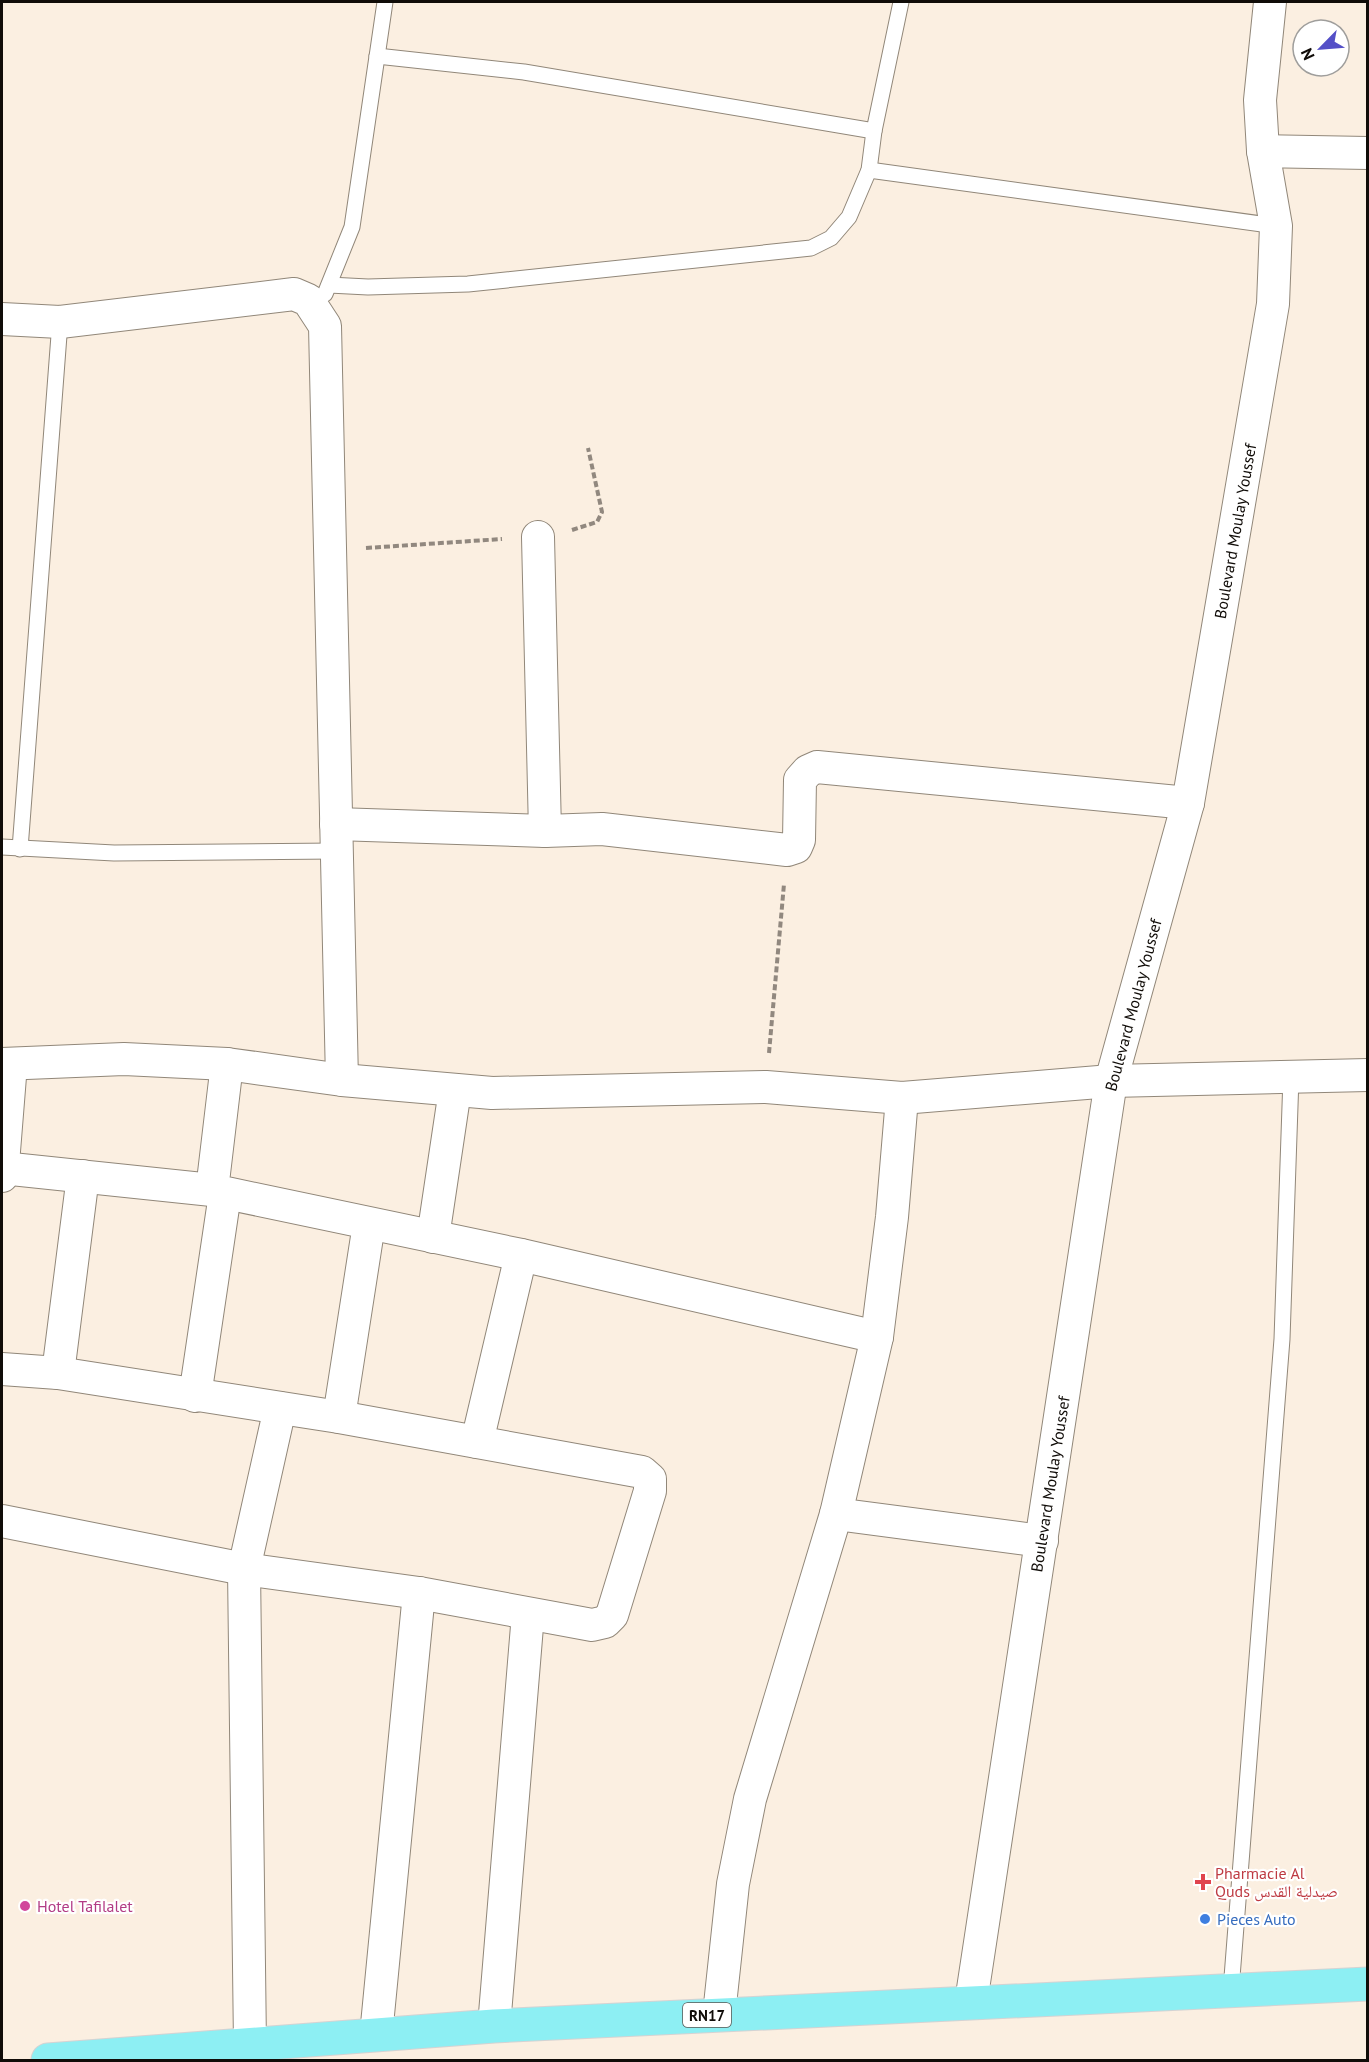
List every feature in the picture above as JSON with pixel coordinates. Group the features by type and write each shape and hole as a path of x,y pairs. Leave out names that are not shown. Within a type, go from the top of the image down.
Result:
{"main road":[{"name":"RN17","path":"48,2061 494,2025 1368,1984"}],"street":[{"name":"Boulevard Moulay Youssef","path":"971,2002 1111,1081 1188,803 1273,304 1276,226 1263,151 1260,100 1270,2"},
{"path":"1263,151 1368,153"},
{"path":"2,319 60,322 294,294 308,300 323,298 342,1080"},
{"path":"538,537 545,831"},
{"path":"336,837 602,829 787,849 796,848 799,840 800,780 808,771 817,767 1188,803"},
{"path":"2,1176 6,1064 124,1059 227,1064 342,1080 492,1093 766,1087 902,1098 1111,1081 1368,1075"},
{"path":"195,1395 219,1192 227,1064"},
{"path":"433,1237 455,1090"},
{"path":"720,2014 733,1884 750,1799 836,1514 877,1337 892,1217 902,1098"},
{"path":"2,1168 219,1192 521,1256 877,1337"},
{"path":"58,1373 83,1176"},
{"path":"339,1417 369,1224"},
{"path":"477,1442 521,1256"},
{"path":"2,1369 58,1373 339,1417 642,1472 651,1479 650,1491 612,1615 605,1622 592,1625 419,1593 244,1569 2,1521"},
{"path":"250,2045 244,1569 280,1408"},
{"path":"836,1514 1042,1541"},
{"path":"376,2035 419,1593"},
{"path":"494,2025 528,1614"}],"lane":[{"path":"323,298 352,227 384,2"},
{"path":"323,298 368,287 468,284 811,248 831,238 849,217 869,171 874,131 901,2"},
{"path":"377,56 524,72 874,131"},
{"path":"869,171 1276,226"},
{"path":"20,849 60,322"},
{"path":"2,847 114,853 336,837"},
{"path":"1231,1990 1282,1339 1291,1077"}],"path":[{"path":"329,550 538,537 597,522 602,512 588,448"},
{"path":"766,1087 787,849"}],"place":[{"name":"Pharmacie Al Quds صيدلية القدس","path":"1203,1882"},
{"name":"Hotel Tafilalet","path":"25,1906"},
{"name":"Pieces Auto","path":"1205,1919"}]}
